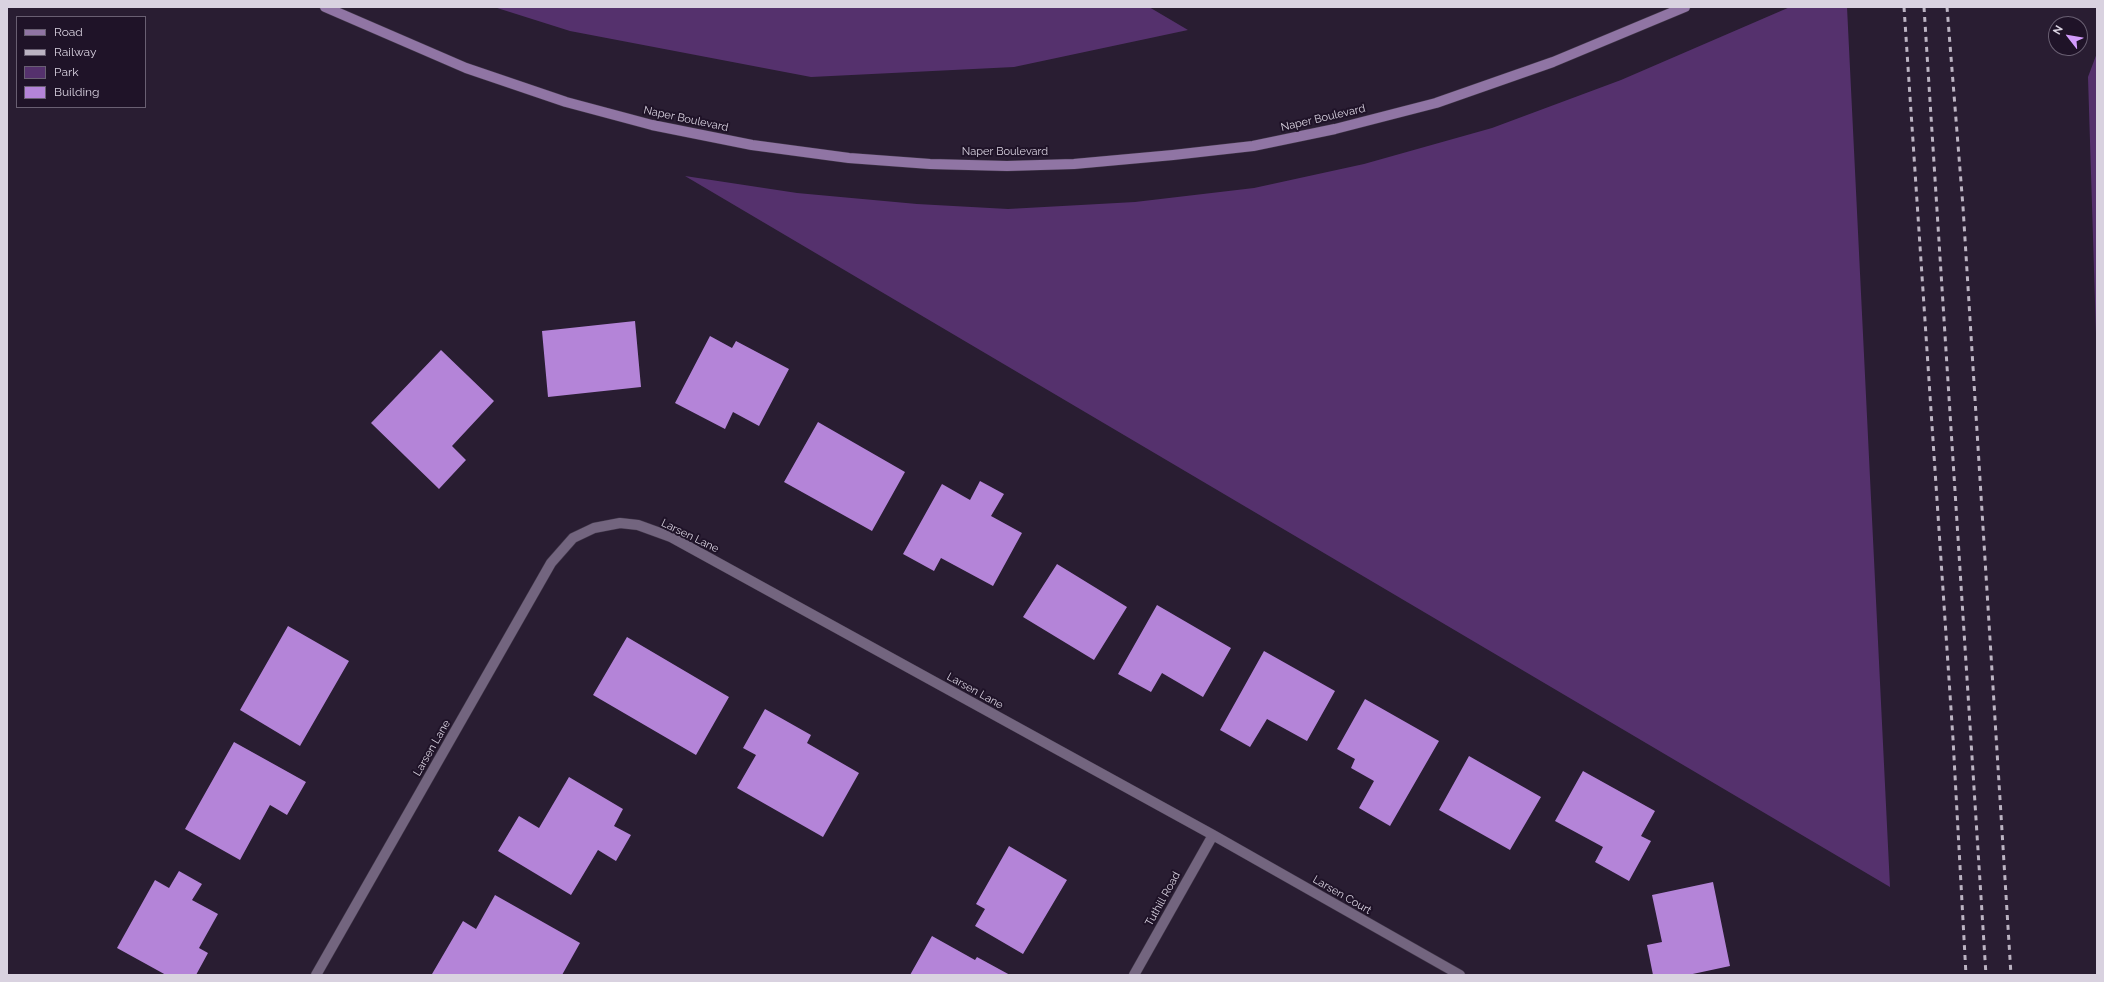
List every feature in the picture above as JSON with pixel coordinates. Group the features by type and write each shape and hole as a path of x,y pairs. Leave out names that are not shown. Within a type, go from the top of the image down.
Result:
{"main road":[{"name":"Naper Boulevard","path":"324,7 466,68 566,102 652,125 752,145 848,158 930,164 1007,166 1074,164 1173,156 1253,146 1335,129 1436,103 1553,62 1685,7"}],"street":[{"name":"Larsen Lane","path":"316,975 551,563 573,538 594,528 620,523 638,525 671,537 1213,835"},
{"name":"Tuthill Road","path":"1134,975 1213,835"},
{"name":"Larsen Court","path":"1213,835 1460,975"}],"green space":[{"path":"494,7 1149,7 1188,30 1014,67 811,77 570,31"},
{"path":"1790,7 1847,7 1890,887 685,176 797,193 917,204 1008,209 1135,202 1254,188 1364,164 1492,128 1621,80"},
{"path":"2097,53 2097,366 2088,77"}],"building":[{"path":"635,321 641,387 548,397 542,331"},
{"path":"710,336 732,348 736,341 789,369 759,426 733,412 725,429 675,403"},
{"path":"441,350 494,401 452,446 466,460 439,489 371,423"},
{"path":"818,422 905,472 872,531 784,482"},
{"path":"980,481 1004,494 991,516 1022,533 993,586 941,558 934,571 903,554 942,484 970,500"},
{"path":"1057,564 1127,607 1094,660 1023,617"},
{"path":"1157,605 1231,648 1203,697 1162,673 1151,692 1118,674"},
{"path":"288,626 349,661 300,746 240,710"},
{"path":"627,637 729,697 696,755 593,695"},
{"path":"1264,651 1335,691 1307,741 1267,719 1250,747 1220,730"},
{"path":"1365,699 1439,741 1390,826 1359,808 1374,781 1351,768 1355,759 1337,749"},
{"path":"765,709 811,735 807,743 859,773 823,837 737,788 756,755 743,748"},
{"path":"234,742 306,782 287,815 270,805 240,860 185,829"},
{"path":"1469,756 1541,797 1510,850 1439,810"},
{"path":"1583,771 1655,811 1641,836 1651,841 1629,881 1595,862 1603,847 1555,821"},
{"path":"569,777 623,809 614,826 631,835 616,861 598,850 571,895 498,851 519,816 539,828"},
{"path":"1009,846 1067,880 1023,954 975,926 985,909 976,904"},
{"path":"179,871 202,884 192,900 218,914 199,948 208,953 196,975 166,975 117,948 155,880 169,888"},
{"path":"1713,882 1730,966 1688,975 1653,975 1647,945 1662,942 1652,895"},
{"path":"495,895 580,943 562,975 432,974 463,921 476,929"},
{"path":"932,936 975,960 977,957 1010,975 910,975"}],"railway":[{"path":"1904,7 1953,739 1966,975"},
{"path":"1924,7 1986,975"},
{"path":"1947,7 1963,207 2011,975"}]}
